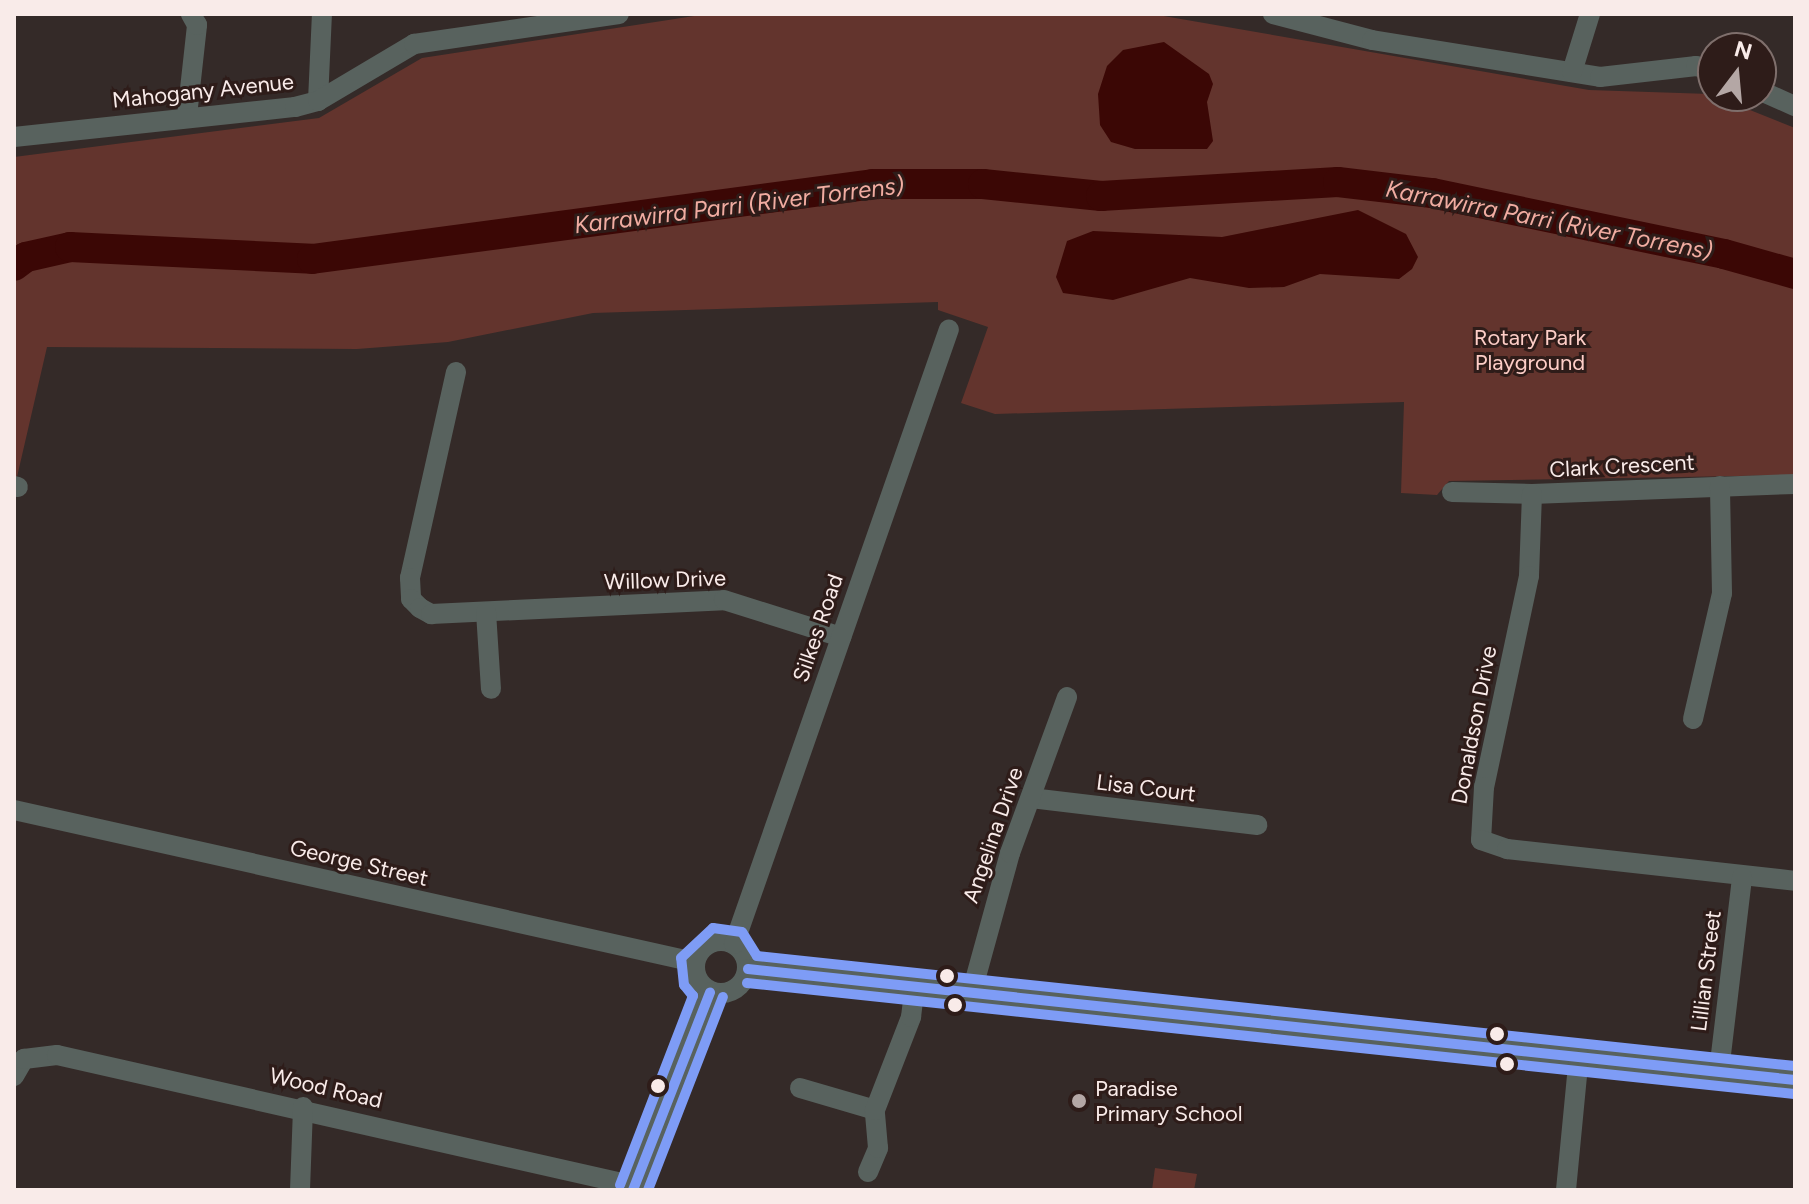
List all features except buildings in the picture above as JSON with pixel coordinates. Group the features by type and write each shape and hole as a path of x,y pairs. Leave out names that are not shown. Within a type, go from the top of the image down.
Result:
{"street":[{"path":"187,116 197,25 191,14"},
{"path":"318,101 322,14"},
{"name":"Mahogany Avenue","path":"14,137 318,101 414,44 577,17 619,14"},
{"path":"1273,14 1372,40 1600,77 1697,66"},
{"path":"1572,72 1590,14"},
{"name":"Silkes Road","path":"734,944 949,329"},
{"name":"Willow Drive","path":"456,372 409,588 411,599 431,614 724,600 841,637"},
{"name":"Clark Crescent","path":"1452,492 1532,494 1795,484"},
{"path":"1693,719 1722,593 1720,486"},
{"name":"Donaldson Drive","path":"1532,494 1529,576 1482,800 1481,840 1507,849 1795,881"},
{"path":"486,612 491,689"},
{"name":"Angelina Drive","path":"972,991 995,898 1067,697"},
{"name":"Lisa Court","path":"1031,798 1257,825"},
{"name":"George Street","path":"14,810 694,962"},
{"name":"Lillian Street","path":"1719,1071 1742,877"},
{"path":"734,944 748,969 733,991 710,992 697,980 694,962 705,945 734,944"},
{"path":"748,969 1795,1080"},
{"path":"868,1172 878,1148 875,1110 911,1017 915,985"},
{"path":"634,1188 710,992"},
{"name":"Wood Road","path":"14,1076 24,1059 57,1055 303,1107 634,1188"},
{"path":"1566,1190 1579,1056"},
{"path":"800,1088 875,1110"},
{"path":"300,1190 303,1107"}],"green space":[{"name":"Rotary Park Playground","path":"707,14 1152,14 1589,90 1697,94 1697,112 1755,112 1795,128 1795,475 1449,481 1437,495 1401,493 1404,402 995,414 961,403 988,327 938,310 938,302 593,313 448,342 357,349 47,347 14,490 14,157 319,118 422,58"},
{"path":"1155,1168 1197,1174 1194,1190 1152,1190"}],"shaded area":[{"path":"1164,42 1209,74 1213,84 1207,102 1213,141 1207,149 1135,149 1111,142 1100,125 1098,94 1107,66 1123,50"},
{"path":"1358,210 1406,234 1418,257 1412,269 1399,279 1320,274 1284,287 1249,288 1190,278 1113,300 1063,293 1056,277 1067,241 1093,231 1222,237"}],"waterway":[{"name":"Karrawirra Parri (River Torrens)","path":"14,266 26,257 70,247 312,259 873,184 983,184 1101,196 1338,182 1432,193 1724,254 1795,274"}],"transit line":[{"path":"620,1185 693,996 684,985 681,958 713,928 742,932 757,956 1795,1066"},
{"path":"748,969 1795,1080"},
{"path":"747,983 1794,1094"},
{"path":"633,1190 710,992"},
{"path":"648,1190 723,997"}],"place":[{"name":"Paradise Primary School","path":"1079,1101"}]}
